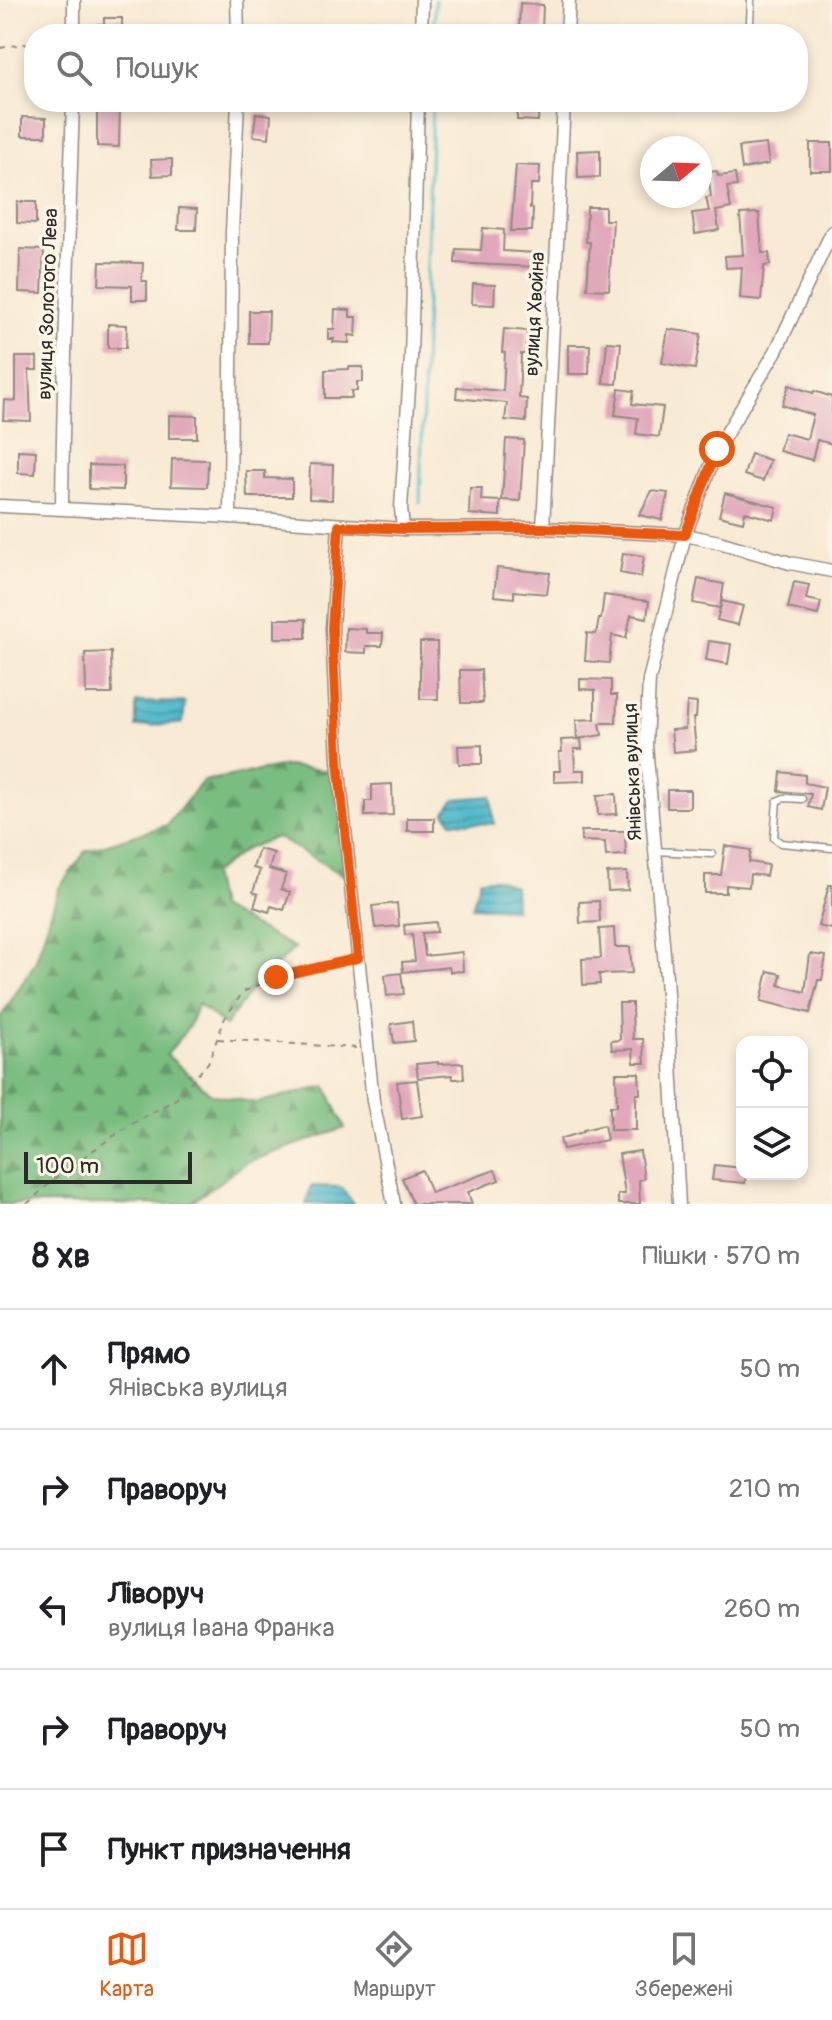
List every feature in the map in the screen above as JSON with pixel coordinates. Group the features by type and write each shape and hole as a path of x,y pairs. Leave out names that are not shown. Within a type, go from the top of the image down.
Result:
{"street":[{"path":"74,0 74,24"},
{"path":"237,0 238,24"},
{"path":"421,24 422,0"},
{"path":"568,24 569,0"},
{"name":"вулиця Золотого Лева","path":"62,508 73,112"},
{"path":"230,517 232,232 238,112"},
{"path":"403,529 401,508 411,358 418,112"},
{"name":"вулиця Хвойна","path":"543,528 564,112"},
{"name":"Янівська вулиця","path":"679,1204 666,977 646,745 649,680 685,535 717,449 776,351 832,232"},
{"path":"0,506 403,529 543,528 685,535 832,571"},
{"path":"339,526 332,628 338,761 373,1101 394,1204"}],"lane":[{"path":"750,22 751,0"},
{"path":"802,799 784,798 777,801 774,838 781,843 832,848"},
{"path":"655,851 712,854"}],"path":[{"path":"0,48 24,44"},
{"path":"27,1204 75,1162 128,1126 176,1099 208,1063 225,1018 243,992 276,977 358,958"},
{"path":"217,1039 367,1048"}],"green space":[{"path":"286,766 330,771 346,816 350,879 276,837 246,849 212,874 219,908 295,948 255,985 225,1026 198,1004 189,1026 167,1055 211,1094 256,1103 326,1086 345,1128 247,1162 189,1204 0,1204 0,1018 35,963 59,888 86,851 167,825 203,781"}],"water":[{"path":"136,702 185,702 183,723 136,727"},
{"path":"491,796 494,824 452,822 445,812 455,799"},
{"path":"480,879 498,879 514,886 515,909 472,907"},
{"path":"311,1186 341,1187 354,1204 306,1204"}],"building":[{"path":"520,3 543,5 542,24 519,24"},
{"path":"104,18 122,18 122,24 104,24"},
{"path":"97,112 120,112 119,147 97,146"},
{"path":"517,112 538,112 538,121 517,120"},
{"path":"256,113 271,115 269,138 253,136"},
{"path":"22,117 46,118 46,136 22,136"},
{"path":"810,143 832,143 832,171 810,171"},
{"path":"766,144 769,164 742,169 739,147"},
{"path":"600,150 600,177 578,178 577,151"},
{"path":"172,159 172,175 152,176 151,160"},
{"path":"516,165 540,166 539,184 531,184 532,231 511,231"},
{"path":"717,171 718,176 735,174 737,186 727,187 731,208 716,211 719,230 695,234 692,213 712,208 712,172"},
{"path":"17,202 36,202 36,224 17,223"},
{"path":"587,207 605,207 605,220 613,220 609,290 587,289 590,242 586,242"},
{"path":"179,208 197,209 196,230 178,230"},
{"path":"759,213 762,253 769,253 770,265 764,266 761,300 740,298 742,267 726,268 725,256 743,255 740,214"},
{"path":"483,228 504,230 503,251 536,253 535,267 455,263 456,249 481,250"},
{"path":"20,249 44,250 42,293 19,292"},
{"path":"100,262 143,263 142,281 147,281 147,300 132,300 132,286 99,285"},
{"path":"473,284 495,285 494,305 472,304"},
{"path":"335,309 350,310 350,317 357,317 356,336 349,335 349,343 328,339 328,329 334,329"},
{"path":"249,311 269,311 268,343 249,343"},
{"path":"108,324 127,325 126,348 108,348"},
{"path":"504,329 527,331 525,354 521,354 519,398 527,399 526,422 505,420 507,403 456,398 457,387 503,391"},
{"path":"668,329 701,334 695,369 662,363"},
{"path":"607,342 621,343 617,384 603,383"},
{"path":"568,345 590,345 589,374 568,374"},
{"path":"16,357 37,357 37,370 29,370 31,421 3,420 4,400 16,401"},
{"path":"363,367 363,382 357,382 357,391 351,391 352,398 325,398 325,370"},
{"path":"789,385 832,397 832,444 817,440 812,460 779,451 784,433 807,439 813,415 782,405"},
{"path":"619,389 634,391 632,404 663,407 659,437 636,434 638,418 615,415"},
{"path":"169,415 197,416 197,438 169,438"},
{"path":"506,439 524,440 520,501 502,500"},
{"path":"18,450 36,451 35,474 18,473"},
{"path":"751,454 770,460 763,481 744,475"},
{"path":"172,459 208,460 207,487 171,486"},
{"path":"310,464 333,465 332,500 309,499"},
{"path":"89,465 123,466 123,490 89,489"},
{"path":"246,471 265,471 265,478 292,479 292,497 247,497"},
{"path":"470,488 482,488 481,500 500,501 500,516 469,514"},
{"path":"652,491 668,493 662,520 639,515"},
{"path":"725,493 777,507 774,520 745,512 743,522 719,516"},
{"path":"623,553 644,556 641,577 620,573"},
{"path":"497,568 550,573 547,594 514,591 514,598 494,596"},
{"path":"698,579 724,584 720,608 693,603"},
{"path":"794,582 809,585 806,599 821,602 818,615 788,608"},
{"path":"604,595 649,601 647,618 631,615 626,638 612,635 609,663 585,661 587,633 596,634"},
{"path":"722,601 743,606 738,625 717,620"},
{"path":"275,619 306,619 306,638 275,638"},
{"path":"346,628 383,633 382,646 366,646 366,653 345,652"},
{"path":"709,641 731,644 728,664 706,660"},
{"path":"420,642 437,642 438,699 420,699"},
{"path":"111,652 112,694 86,694 85,653"},
{"path":"460,670 481,670 483,703 461,703"},
{"path":"580,679 611,680 611,695 617,695 616,723 600,723 602,735 577,739 576,720 595,719 595,690 580,689"},
{"path":"687,702 697,703 696,718 693,718 696,750 673,752 671,730 685,729"},
{"path":"581,739 582,749 574,749 575,770 585,770 585,781 554,782 554,771 560,771 561,740"},
{"path":"482,745 482,764 459,764 458,746"},
{"path":"781,772 805,775 805,783 825,787 821,810 808,807 811,794 779,791"},
{"path":"392,784 393,815 365,816 365,801 372,801 372,785"},
{"path":"667,790 690,790 690,808 667,808"},
{"path":"616,794 617,814 598,815 597,795"},
{"path":"407,818 434,818 434,831 407,831"},
{"path":"581,831 625,831 626,855 606,856 605,842 581,841"},
{"path":"725,846 751,850 749,862 768,865 766,876 750,874 749,887 726,885 726,893 705,893 705,875 721,875"},
{"path":"259,849 274,853 269,869 286,874 281,889 290,892 284,910 271,906 269,912 254,907 258,894 253,892 260,870 253,868"},
{"path":"627,872 628,890 608,891 607,873"},
{"path":"829,885 832,885 832,929 818,926"},
{"path":"599,901 600,922 580,923 579,902"},
{"path":"397,903 399,926 375,928 372,906"},
{"path":"436,922 437,932 422,933 425,956 462,952 463,971 450,972 449,967 403,972 402,962 415,961 412,934 405,935 404,925"},
{"path":"614,928 615,947 630,947 632,973 599,974 600,984 583,985 582,959 601,958 599,929"},
{"path":"810,954 826,956 822,980 818,980 810,1013 761,1001 768,971 781,974 779,985 805,992"},
{"path":"401,973 404,994 387,996 385,975"},
{"path":"619,1003 632,1003 633,1039 643,1039 645,1063 634,1063 633,1049 612,1050 611,1041 620,1040"},
{"path":"412,1021 414,1041 394,1043 391,1024"},
{"path":"463,1063 464,1079 453,1079 452,1075 418,1078 416,1064"},
{"path":"616,1073 639,1073 636,1130 610,1130 610,1106 617,1106"},
{"path":"417,1080 422,1116 402,1119 397,1082"},
{"path":"604,1125 607,1140 563,1149 560,1139"},
{"path":"640,1151 644,1179 639,1180 640,1204 618,1204 618,1194 625,1194 619,1154"},
{"path":"714,1165 736,1167 736,1180 745,1180 745,1183 712,1180"},
{"path":"422,1170 431,1193 495,1170 499,1180 468,1192 472,1204 413,1204 402,1178"}],"waterway":[{"path":"434,24 435,0"},
{"path":"420,503 432,112"}],"route":[{"path":"276,977 358,958 338,761 332,628 339,526 543,528 685,535 717,449"}]}
